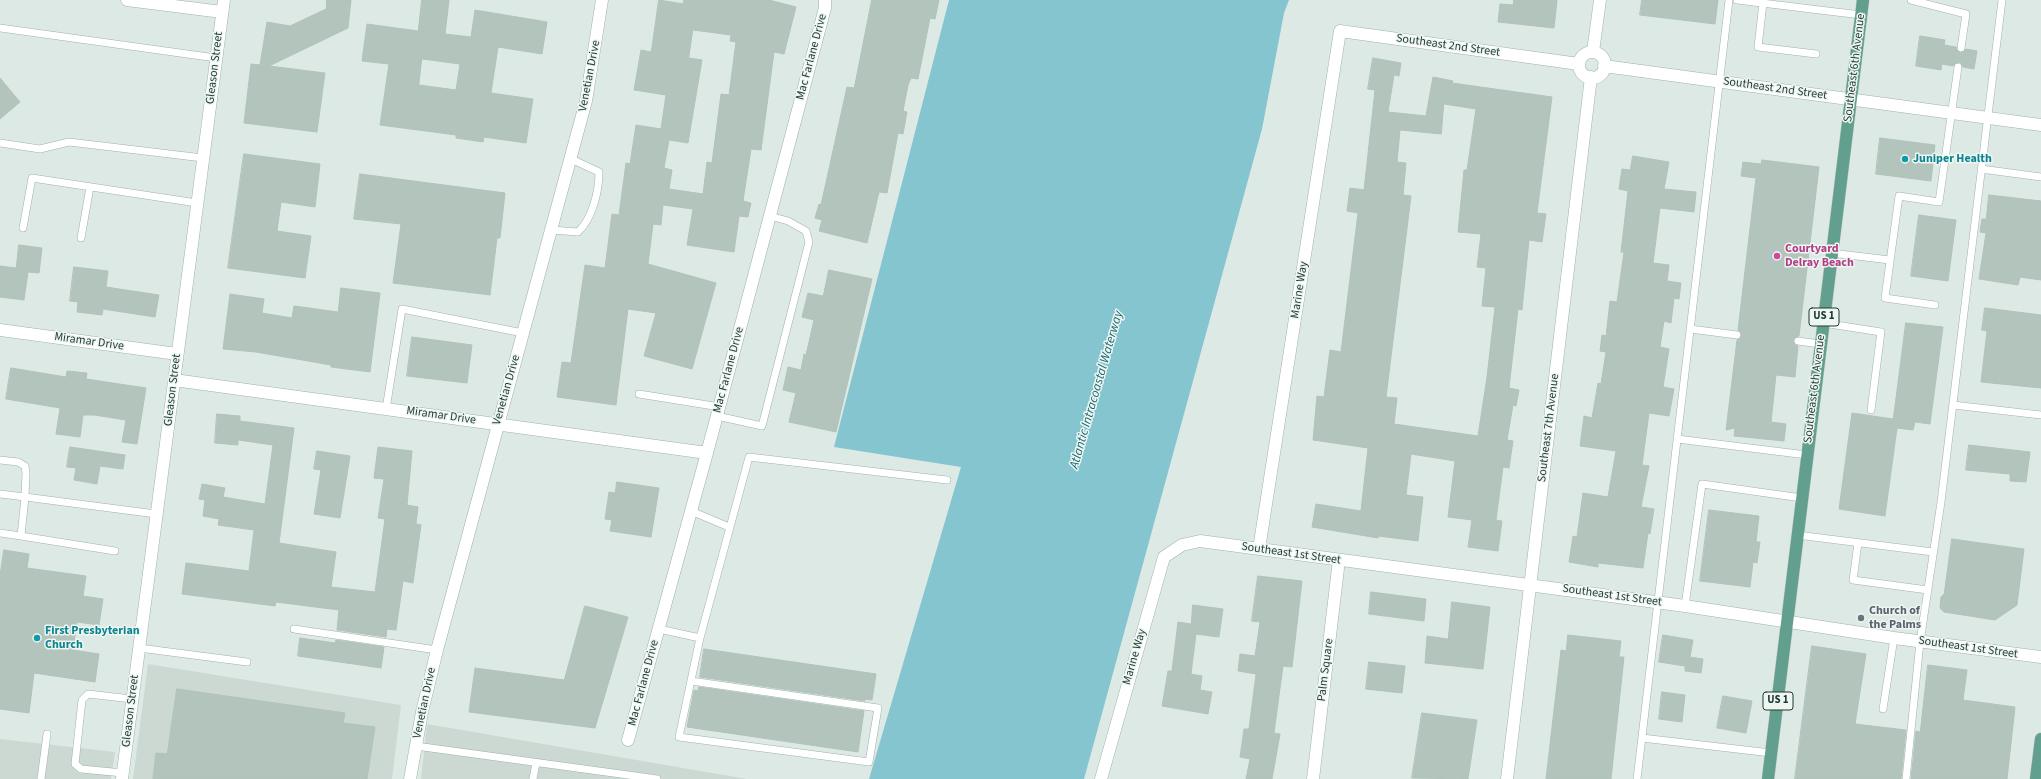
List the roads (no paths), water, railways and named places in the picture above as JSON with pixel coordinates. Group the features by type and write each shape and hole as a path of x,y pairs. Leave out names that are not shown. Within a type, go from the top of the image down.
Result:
{"main road":[{"name":"Southeast 6th Avenue","path":"1768,779 1863,0"},
{"path":"2036,779 2041,739"}],"street":[{"path":"127,0 222,12"},
{"name":"Gleason Street","path":"122,776 224,0"},
{"name":"Venetian Drive","path":"410,779 437,650 589,88 602,0"},
{"name":"Mac Farlane Drive","path":"628,740 718,412 825,8 825,0"},
{"path":"1593,52 1600,0"},
{"name":"Southeast 2nd Street","path":"1340,32 1579,64"},
{"name":"Marine Way","path":"1259,549 1340,32"},
{"path":"1593,52 1600,55 1604,66 1601,73 1591,78 1583,74 1579,64 1582,57 1593,52"},
{"name":"Southeast 2nd Street","path":"1604,66 2041,125"},
{"name":"Southeast 7th Avenue","path":"1507,779 1591,78"},
{"name":"Miramar Drive","path":"0,330 177,354"},
{"name":"Miramar Drive","path":"174,380 707,453"},
{"name":"Southeast 1st Street","path":"1182,545 1200,541 1658,602 1920,642 2041,657"},
{"name":"Marine Way","path":"1101,779 1164,557 1182,545"},
{"name":"Palm Square","path":"1313,779 1339,560"}],"lane":[{"path":"1637,779 1729,0"},
{"path":"1737,0 1861,15"},
{"path":"1911,0 1966,14 1960,48"},
{"path":"1906,779 1920,642 1953,405 2002,0"},
{"path":"1763,3 1758,47 1816,54"},
{"path":"0,28 216,58"},
{"path":"1936,305 1885,298 1899,196 1939,202 1958,67"},
{"path":"0,143 40,149 70,142 203,158"},
{"path":"551,230 578,232 587,224 599,184 599,172 570,159"},
{"path":"1981,169 2041,177"},
{"path":"23,228 32,178 197,203"},
{"path":"81,238 90,187"},
{"path":"639,394 718,412 762,426 809,242 806,231 788,221 770,216"},
{"path":"1831,253 1890,260"},
{"path":"386,409 402,309 523,333"},
{"path":"1823,323 1881,332 1870,410"},
{"path":"1690,329 1737,335"},
{"path":"1798,341 1820,344"},
{"path":"1953,405 2041,415"},
{"path":"1677,439 1807,455"},
{"path":"691,681 878,708 869,762 679,737 700,638 729,527 749,457 947,480"},
{"path":"0,460 18,462 25,466 25,497 21,536"},
{"path":"1685,606 1702,484 1802,498"},
{"path":"0,494 156,514"},
{"path":"691,510 729,527"},
{"path":"0,533 116,551"},
{"path":"1798,535 1933,552"},
{"path":"1858,542 1853,580 1928,590"},
{"path":"659,628 700,638"},
{"path":"294,629 437,650"},
{"path":"1883,709 1894,638"},
{"path":"139,648 247,662"},
{"path":"122,776 82,769 75,764 82,700 88,694 132,699"},
{"path":"41,779 47,734"},
{"path":"1642,738 1771,753"},
{"path":"416,746 657,779"},
{"path":"533,779 536,763"}],"water":[{"name":"Atlantic Intracoastal Waterway","path":"949,0 1289,0 1284,13 1262,129 1084,779 869,779 961,467 834,447"}],"place":[{"name":"Juniper Health","path":"1905,159"},
{"name":"Courtyard Delray Beach","path":"1777,256"},
{"name":"Church of the Palms","path":"1861,618"},
{"name":"First Presbyterian Church","path":"37,638"}]}
